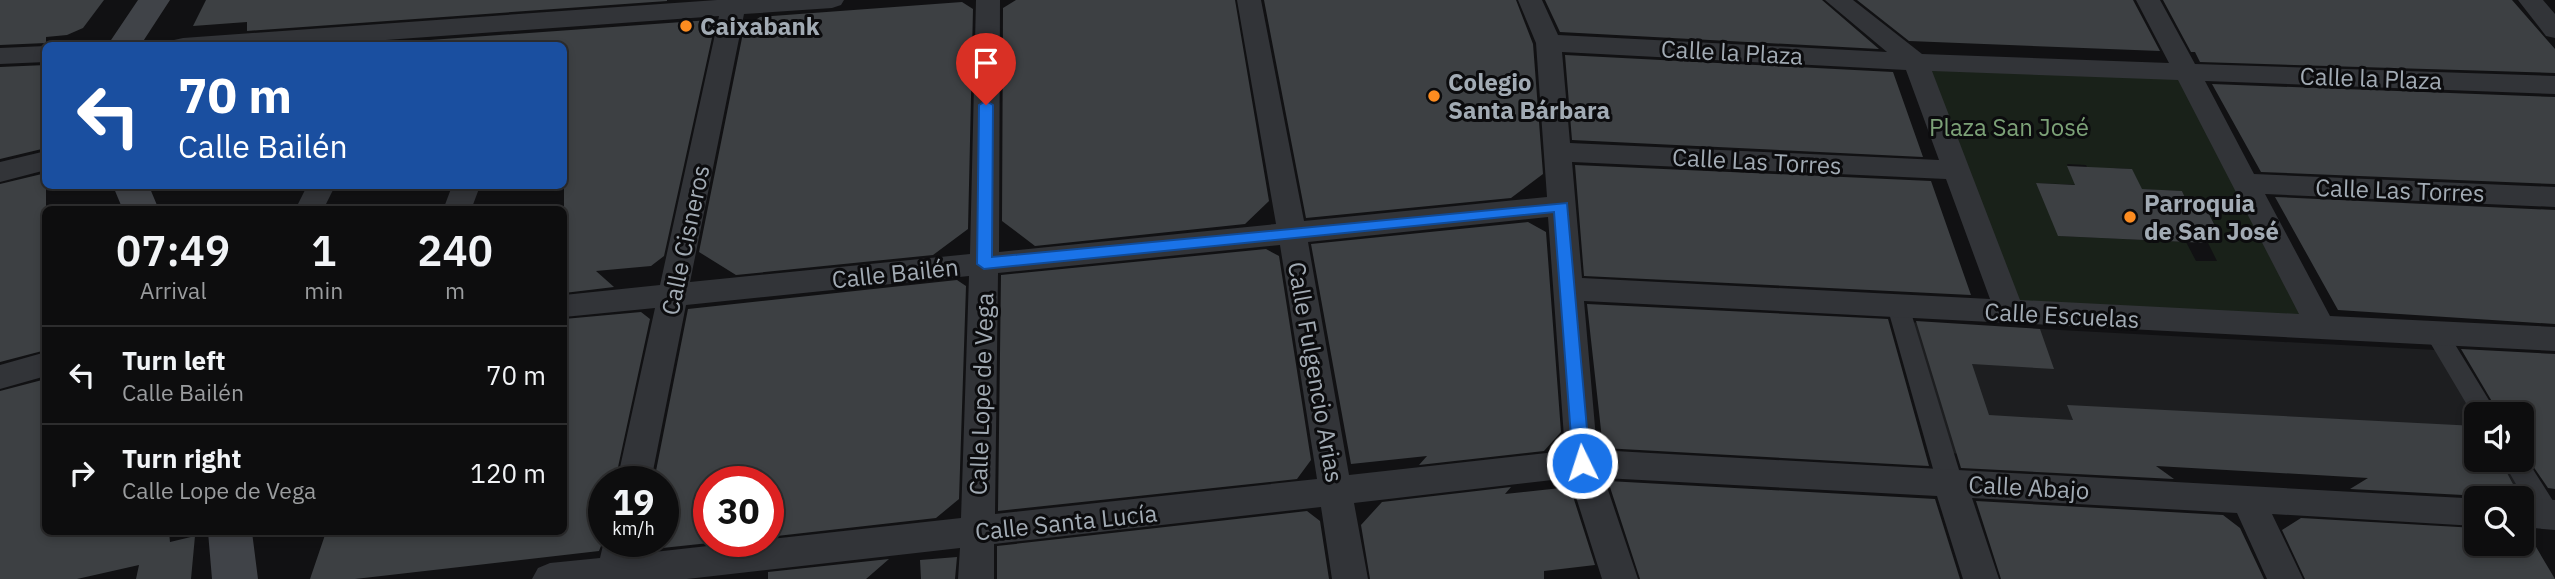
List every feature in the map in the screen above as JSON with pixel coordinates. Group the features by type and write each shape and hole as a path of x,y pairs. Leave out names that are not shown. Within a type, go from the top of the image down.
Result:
{"main road":[{"path":"126,42 154,0"},
{"path":"132,189 139,206"},
{"path":"230,535 235,579"}],"street":[{"path":"241,42 517,23 731,4 832,0"},
{"name":"Calle Lope de Vega","path":"976,579 988,0"},
{"name":"Calle Fulgencio Arias","path":"1249,0 1292,233 1350,579"},
{"path":"1530,0 1549,43 1582,463 1620,579"},
{"path":"1837,0 1916,62 2010,313"},
{"path":"2148,0 2321,328"},
{"path":"2530,0 2555,30"},
{"name":"Calle Cisneros","path":"637,466 731,4"},
{"name":"Calle la Plaza","path":"1549,43 1916,62"},
{"path":"0,57 42,54"},
{"path":"1916,62 2187,72"},
{"name":"Calle la Plaza","path":"2187,72 2555,85"},
{"name":"Calle Las Torres","path":"1558,152 1956,170"},
{"path":"0,172 42,161"},
{"name":"Calle Las Torres","path":"2245,183 2555,197"},
{"path":"311,206 320,189"},
{"path":"458,206 465,189"},
{"name":"Calle Bailén","path":"567,306 1562,206"},
{"name":"Calle Escuelas","path":"1568,289 2555,339"},
{"path":"1898,306 1981,579"},
{"path":"2437,334 2479,402"},
{"path":"0,377 42,365"},
{"name":"Calle Santa Lucía","path":"550,579 617,564 977,532 1582,463"},
{"name":"Calle Abajo","path":"1582,463 2464,510"},
{"path":"2520,472 2544,519"},
{"path":"2248,499 2285,579"}],"shaded area":[{"path":"1907,322 2436,350 2468,402 2464,402 2464,472 2512,472 2521,486 1947,453"}],"green space":[{"name":"Plaza San José","path":"1916,62 2187,72 2321,328 2010,313","holes":["2067,164 2086,165 2091,176 2116,168 2131,169 2137,180 2134,189 2182,191 2187,202 2203,202 2218,231 2202,231 2217,261 2196,261 2186,242 2059,236 2036,183 2083,185 2073,179"]}],"building":[{"path":"0,0 104,0 83,28 67,35 46,37 46,42 42,43 0,45"},
{"path":"206,0 667,1 247,31 247,22 193,26"},
{"path":"1016,0 1235,0 1269,201 1245,224 1035,246 1002,221 1003,8"},
{"path":"1264,0 1516,0 1533,44 1543,174 1511,198 1306,218"},
{"path":"1545,0 1822,0 1879,49 1560,32"},
{"path":"1857,0 2133,0 2160,51 1909,41"},
{"path":"2163,0 2512,0 2555,49 2555,73 2200,62 2195,52 2191,52"},
{"path":"962,2 973,9 968,229 933,255 736,275 699,252 744,28 760,17"},
{"path":"710,20 715,24 664,256 651,266 596,271 614,287 567,293 567,206 564,206 564,189 567,189 567,42 402,42"},
{"path":"1565,55 1893,72 1923,157 1572,140"},
{"path":"42,65 42,149 0,159 0,67"},
{"path":"2212,84 2555,97 2555,184 2261,172"},
{"path":"1575,165 1931,181 1971,295 1584,276"},
{"name":"Parroquia de San José","path":"2067,166 2132,169 2142,189 2182,191 2187,202 2203,202 2218,232 2202,231 2208,243 2058,236 2036,183 2075,185"},
{"path":"42,174 42,189 46,189 46,206 42,206 42,351 0,362 0,184"},
{"path":"2275,197 2555,210 2555,324 2338,310"},
{"path":"1528,222 1546,232 1561,432 1544,451 1419,465 1427,456 1351,464 1311,244"},
{"path":"1266,249 1279,256 1311,460 1297,479 998,511 1001,275"},
{"path":"957,280 966,286 959,499 936,518 784,535 784,466 693,466 693,545 679,546 679,466 657,466 688,309"},
{"path":"1587,304 1888,319 1929,466 1603,448"},
{"path":"641,312 650,319 618,466 588,466 588,552 355,579 310,579 325,535 567,535 567,319"},
{"path":"1916,321 2040,329 2054,369 1972,364 1989,415 2073,420 2067,405 2464,425 2464,472 2506,472 2514,486 2464,486 2464,495 2350,489 2368,478 2156,466 2174,479 1961,468"},
{"path":"2461,349 2555,354 2555,489 2548,488 2534,468 2534,402 2492,402"},
{"path":"42,380 42,535 169,535 170,542 195,536 191,579 136,579 139,565 77,579 0,579 0,391"},
{"path":"1608,481 1935,499 1960,579 1640,579"},
{"path":"1511,487 1505,494 1570,487 1595,565 1544,571 1544,579 1370,579 1361,525 1382,502"},
{"path":"1976,501 2223,515 2240,528 2264,579 2001,579"},
{"path":"1307,511 1320,521 1329,579 997,579 997,546"},
{"path":"2301,518 2464,527 2464,556 2534,556 2534,544 2555,579 2305,579 2282,530"},
{"path":"957,557 955,579 921,579 920,560"},
{"path":"889,559 866,579 768,579 768,572"}],"place":[{"name":"Caixabank","path":"686,26"},
{"name":"Colegio Santa Bárbara","path":"1434,96"},
{"name":"Parroquia de San José","path":"2130,217"}],"route":[{"path":"986,105 984,264 1562,206 1582,463"}]}
